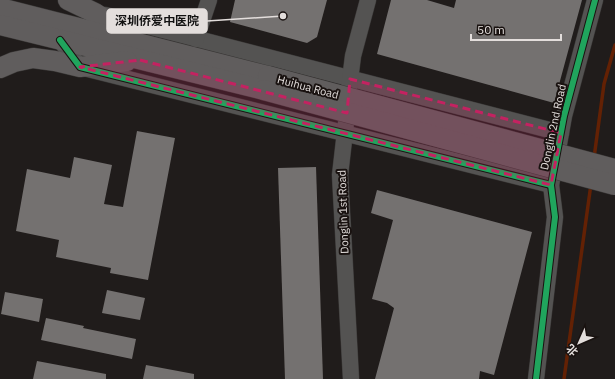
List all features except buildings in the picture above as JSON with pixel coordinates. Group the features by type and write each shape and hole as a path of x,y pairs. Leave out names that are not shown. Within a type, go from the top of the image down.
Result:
{"main road":[{"path":"68,0 95,13 142,52"},
{"name":"Huihua Road","path":"1,11 63,32 615,169"},
{"path":"0,68 14,62 33,58 80,67 142,52"},
{"name":"Huihua Road","path":"266,83 615,185"}],"street":[{"path":"196,39 209,0"},
{"name":"Donglin 1st Road","path":"351,379 340,175 353,56 368,0"},
{"name":"Donglin 2nd Road","path":"536,379 555,217 551,185 564,116 595,0"},
{"path":"551,185 80,67 63,32 95,13 561,133"}],"highlighted area":[{"path":"140,60 347,113 350,79 561,133 551,185 345,133 80,67"}],"waterway":[{"path":"594,158 604,84 615,45"},
{"path":"564,379 591,184"}],"cycle path":[{"path":"536,379 555,217 551,185 564,116 595,0"},
{"path":"60,40 80,67 551,185"}],"place":[{"name":"深圳侨爱中医院","path":"283,16"}]}
